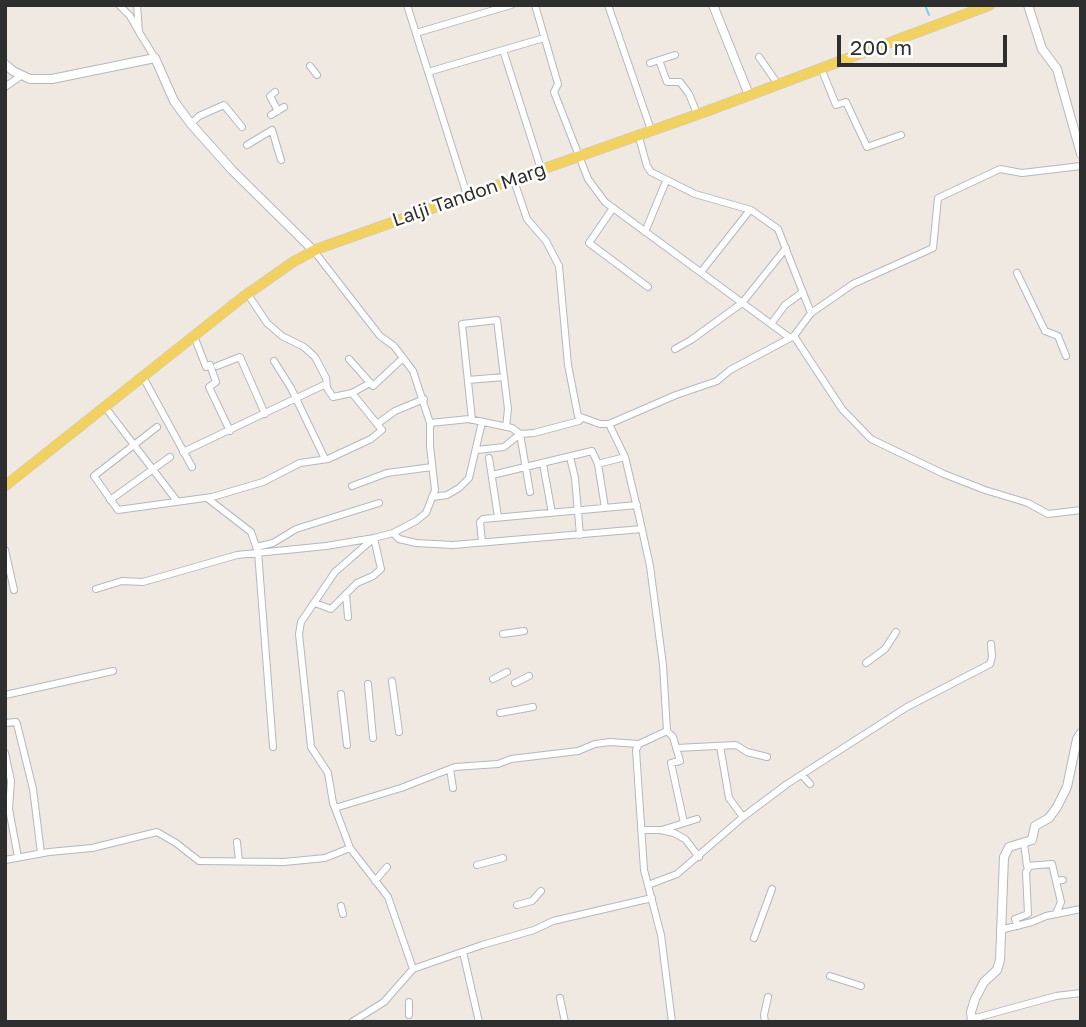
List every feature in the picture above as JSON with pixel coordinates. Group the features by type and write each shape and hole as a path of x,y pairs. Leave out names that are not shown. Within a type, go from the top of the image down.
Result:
{"main road":[{"name":"Lalji Tandon Marg","path":"638,133 821,68 971,7 989,5"},
{"name":"Lalji Tandon Marg","path":"5,484 247,293 312,250 749,93 775,80 877,44"},
{"name":"Lalji Tandon Marg","path":"5,484 247,293"}],"street":[{"path":"119,5 130,16 155,58 174,100 191,124 312,250 380,336 394,346 413,371 424,398 430,423 435,490 426,513 393,533 374,538 326,546 257,549"},
{"path":"137,5 139,32"},
{"path":"407,5 467,194"},
{"path":"416,33 490,8 510,5"},
{"path":"535,5 558,84 554,92 588,179 605,202 792,337 842,409 871,439 944,474 1028,503 1048,514 1081,510"},
{"path":"608,5 650,127"},
{"path":"713,5 749,93"},
{"path":"1028,5 1042,49 1057,69 1081,154"},
{"path":"428,72 544,38"},
{"path":"503,50 541,168"},
{"path":"650,63 674,55"},
{"path":"760,57 775,80"},
{"path":"5,64 30,79 52,79 155,58"},
{"path":"659,60 667,82 680,82 696,111"},
{"path":"310,66 317,75"},
{"path":"821,68 836,104 846,102 867,147 901,135"},
{"path":"5,87 22,75"},
{"path":"275,92 270,96 278,111"},
{"path":"191,124 199,116 224,105 242,127"},
{"path":"247,145 272,130 281,160"},
{"path":"638,133 651,172 695,194 750,209 778,229 811,313"},
{"path":"513,178 527,219 546,241 559,266 568,365 578,416 600,424 609,424 676,395 717,381 730,370 792,337 811,313 853,284 933,248 938,198 1000,169 1022,173 1081,166"},
{"path":"645,232 666,181"},
{"path":"613,208 589,243 649,287"},
{"path":"701,272 750,209"},
{"path":"675,349 742,303 786,248"},
{"path":"1017,273 1045,331 1058,336 1066,356"},
{"path":"771,324 785,305 803,292"},
{"path":"247,293 267,323 315,357 333,397 352,393 370,383"},
{"path":"472,420 462,324 496,320 508,409 506,426"},
{"path":"194,336 206,367 211,365 216,382 209,387 230,431"},
{"path":"217,366 240,357 265,414"},
{"path":"349,359 373,386 403,358"},
{"path":"274,361 325,459"},
{"path":"468,380 504,377"},
{"path":"137,380 192,467"},
{"path":"183,452 326,384"},
{"path":"157,427 94,477 118,510 207,498 263,482 300,463 325,459 370,439 382,430 352,393"},
{"path":"377,424 395,411 424,398"},
{"path":"105,407 177,501"},
{"path":"477,450 503,447 520,434 569,424 582,418"},
{"path":"430,423 472,420 506,426 520,434"},
{"path":"432,496 447,495 460,488 468,478 482,422"},
{"path":"609,424 625,457 642,529 658,621 667,731 673,737 680,761 671,762 684,823"},
{"path":"520,434 530,492"},
{"path":"492,475 592,452 598,464 605,508"},
{"path":"110,500 170,457"},
{"path":"570,457 580,535"},
{"path":"598,464 625,457"},
{"path":"489,458 498,517"},
{"path":"543,464 552,513"},
{"path":"352,485 387,473 432,467"},
{"path":"207,498 251,532 257,549 273,747"},
{"path":"96,589 122,581 143,582 257,549 296,529 379,503"},
{"path":"482,542 481,520 637,505"},
{"path":"393,533 398,539 416,543 453,545 642,529"},
{"path":"315,603 331,609 357,583 381,569 374,538"},
{"path":"374,538 335,572 301,622 299,634 311,747 327,774 335,808 350,848 388,897 413,969"},
{"path":"5,550 14,590"},
{"path":"346,594 348,617"},
{"path":"503,634 524,631"},
{"path":"866,663 885,649 896,632"},
{"path":"648,885 677,874 743,817 907,707 990,664 991,644"},
{"path":"5,695 113,671"},
{"path":"493,679 507,672"},
{"path":"515,683 529,676"},
{"path":"392,681 398,732"},
{"path":"368,684 373,738"},
{"path":"341,694 347,745"},
{"path":"500,713 533,707"},
{"path":"5,723 17,724 33,789 41,853"},
{"path":"638,747 667,731"},
{"path":"1081,733 1077,739 1067,787 1057,807 1049,818 1035,826 1032,840 1009,848 1004,857 1000,960 997,970 984,982 975,999 971,1012 972,1020 1056,996 1081,993"},
{"path":"335,808 401,788 454,767 498,764 511,759 578,751 595,744 631,743 638,747"},
{"path":"676,748 736,745 747,752 767,757"},
{"path":"720,746 729,798 743,817"},
{"path":"638,747 644,870 661,935 672,1022"},
{"path":"5,753 11,781 7,800 18,858"},
{"path":"450,769 453,788"},
{"path":"802,775 810,784"},
{"path":"642,830 660,830 697,819"},
{"path":"660,830 685,839 699,857"},
{"path":"5,860 92,848 157,832 199,861 284,862 325,858 350,848"},
{"path":"237,842 239,862"},
{"path":"1024,843 1026,864 1030,867"},
{"path":"477,865 503,858"},
{"path":"1017,926 1015,919 1028,914 1026,872 1030,867 1052,864 1059,880 1060,902 1056,914"},
{"path":"375,881 387,867"},
{"path":"754,938 772,889"},
{"path":"517,905 532,901 541,891"},
{"path":"352,1022 384,1002 413,969 534,930 553,921 652,898"},
{"path":"341,906 343,915"},
{"path":"1000,930 1081,909"},
{"path":"463,952 479,1022"},
{"path":"830,976 861,986"},
{"path":"765,1022 768,997"},
{"path":"560,998 565,1022"},
{"path":"409,1002 410,1015"}],"waterway":[{"path":"925,5 929,15"}]}
